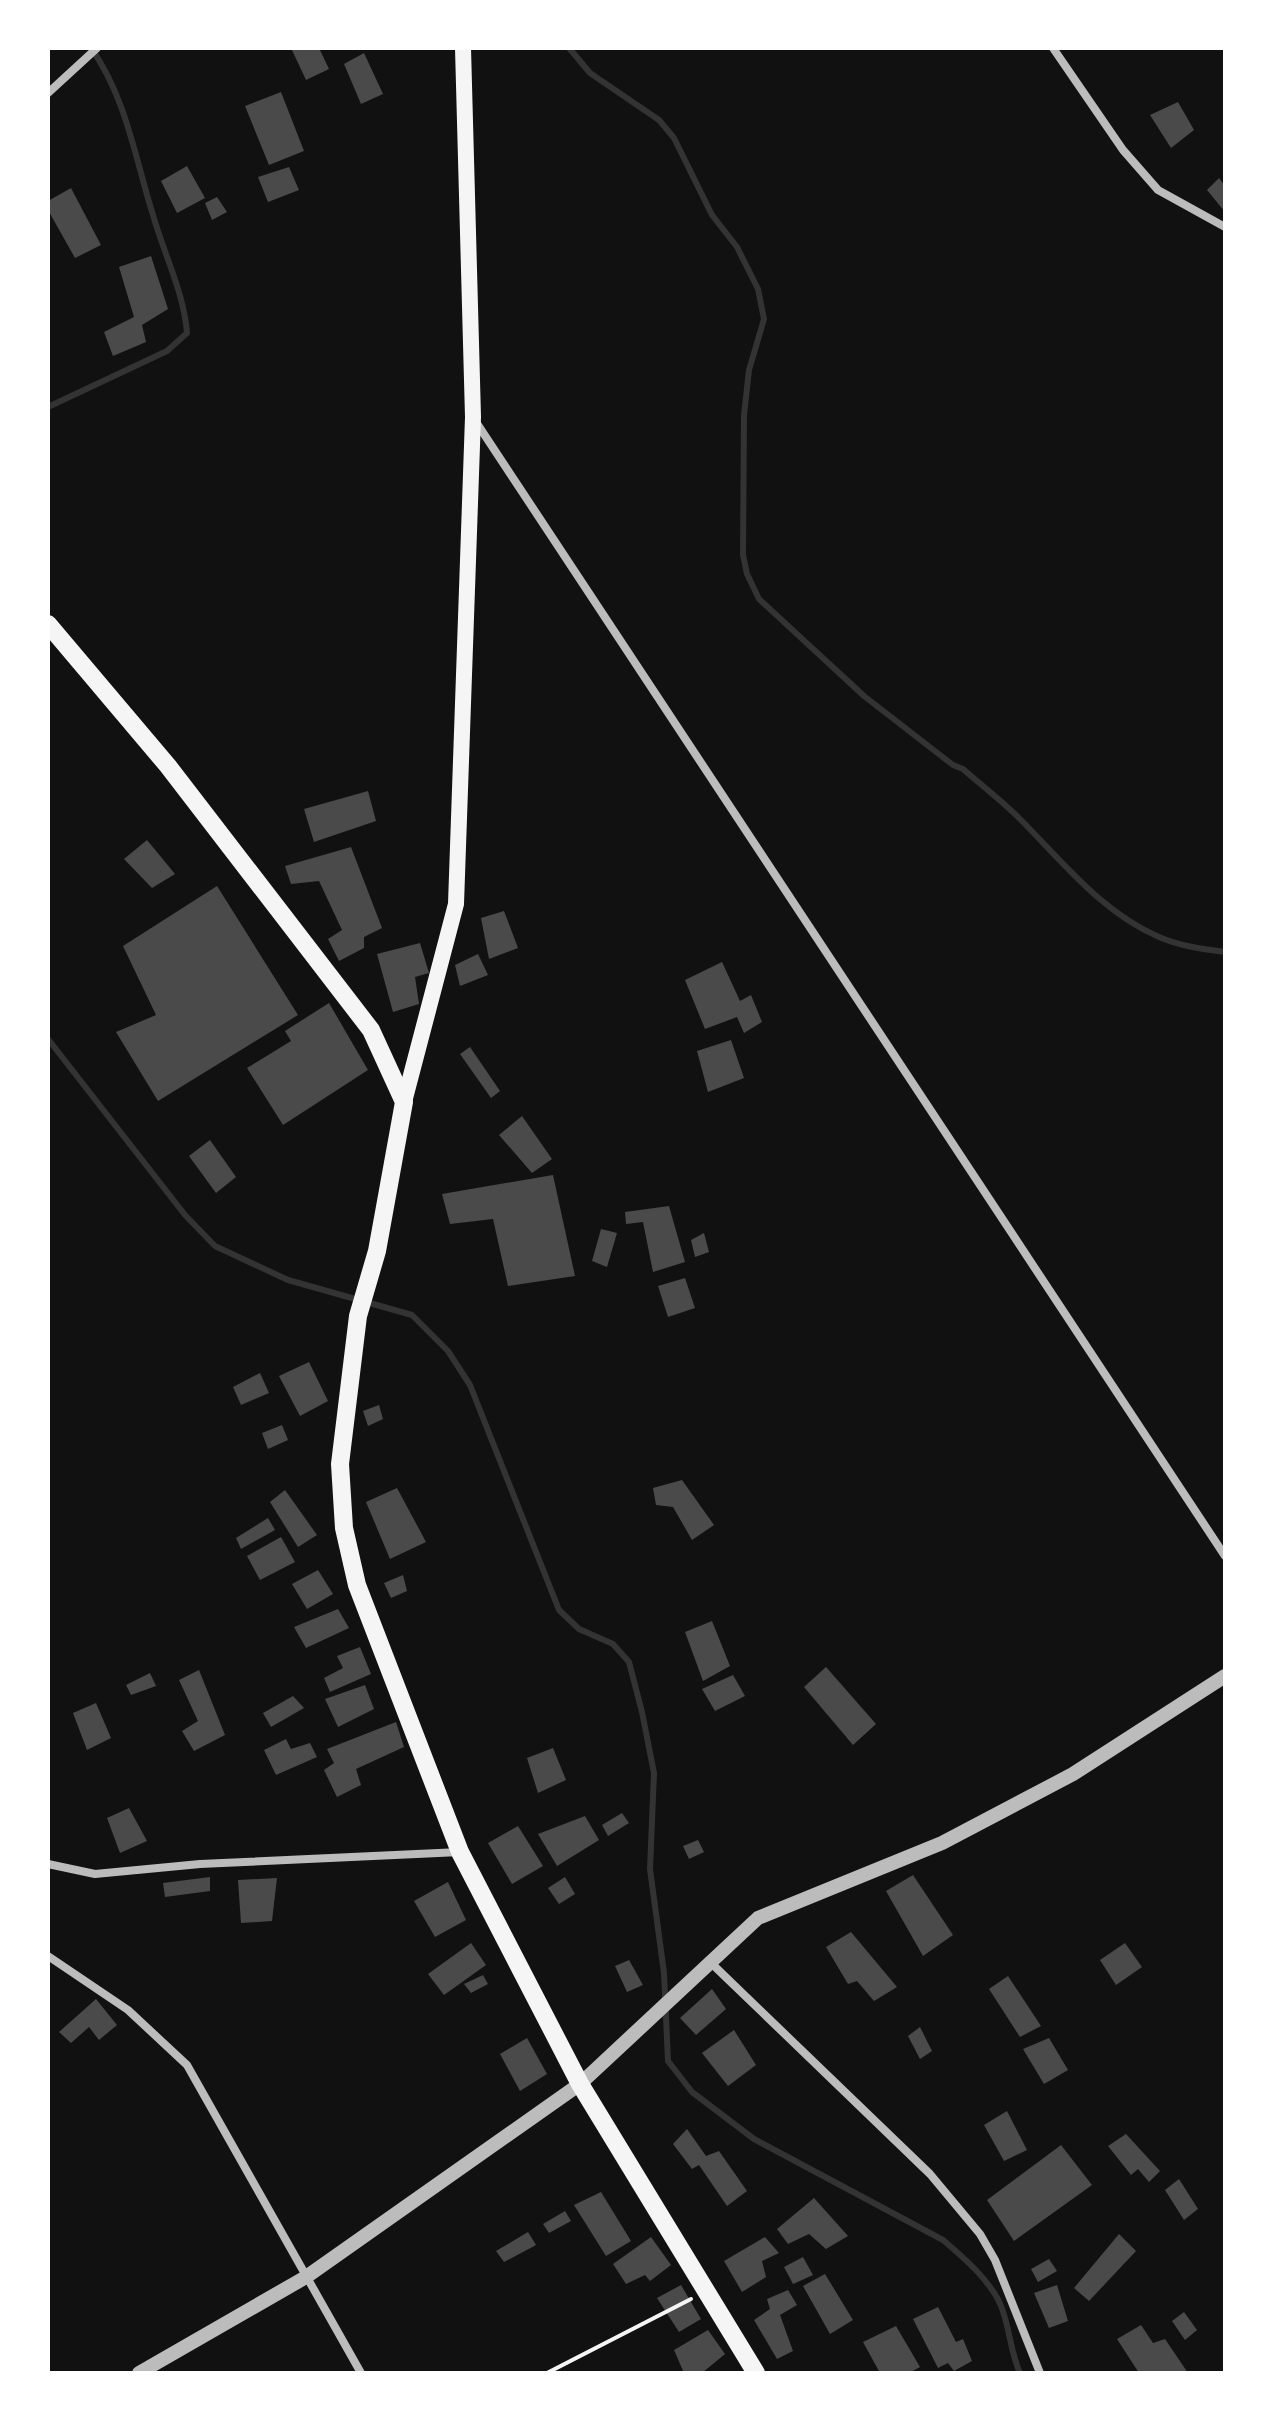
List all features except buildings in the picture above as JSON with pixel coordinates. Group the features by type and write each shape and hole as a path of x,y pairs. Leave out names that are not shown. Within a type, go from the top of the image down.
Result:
{"highway":[{"path":"48,624 168,766 371,1030 404,1102 377,1251 358,1316 340,1464 344,1528 357,1585 460,1852 580,2084 756,2373"}],"main road":[{"path":"404,1102 456,904 473,417 463,48"}],"street":[{"path":"48,93 97,48"},
{"path":"1053,48 1123,150 1158,190 1225,227"},
{"path":"473,417 1225,1556"},
{"path":"139,2373 306,2277 580,2084 708,1961 758,1918 955,1837 1073,1774 1225,1676"},
{"path":"48,1864 95,1874 200,1864 460,1852"},
{"path":"48,1956 128,2010 187,2065 361,2373"},
{"path":"708,1961 930,2174 980,2234 995,2260 1040,2373"}],"path":[{"path":"547,2373 706,2291"}],"waterway":[{"path":"48,407 167,351 187,333 178,288 157,230 121,107 91,48"},
{"path":"569,48 590,73 659,120 674,138 712,215 737,247 758,289 764,319 749,370 744,415 743,555 747,574 759,599 864,696 953,765 963,769 998,799 1083,884 1119,914 1167,940 1225,952"},
{"path":"48,1039 185,1215 215,1246 288,1280 412,1315 448,1351 470,1385 559,1610 579,1629 613,1644 629,1662 654,1773 650,1869 664,1973 668,2061 692,2092 754,2139 943,2240 959,2254 984,2279 996,2297 1004,2314 1020,2373"}]}
